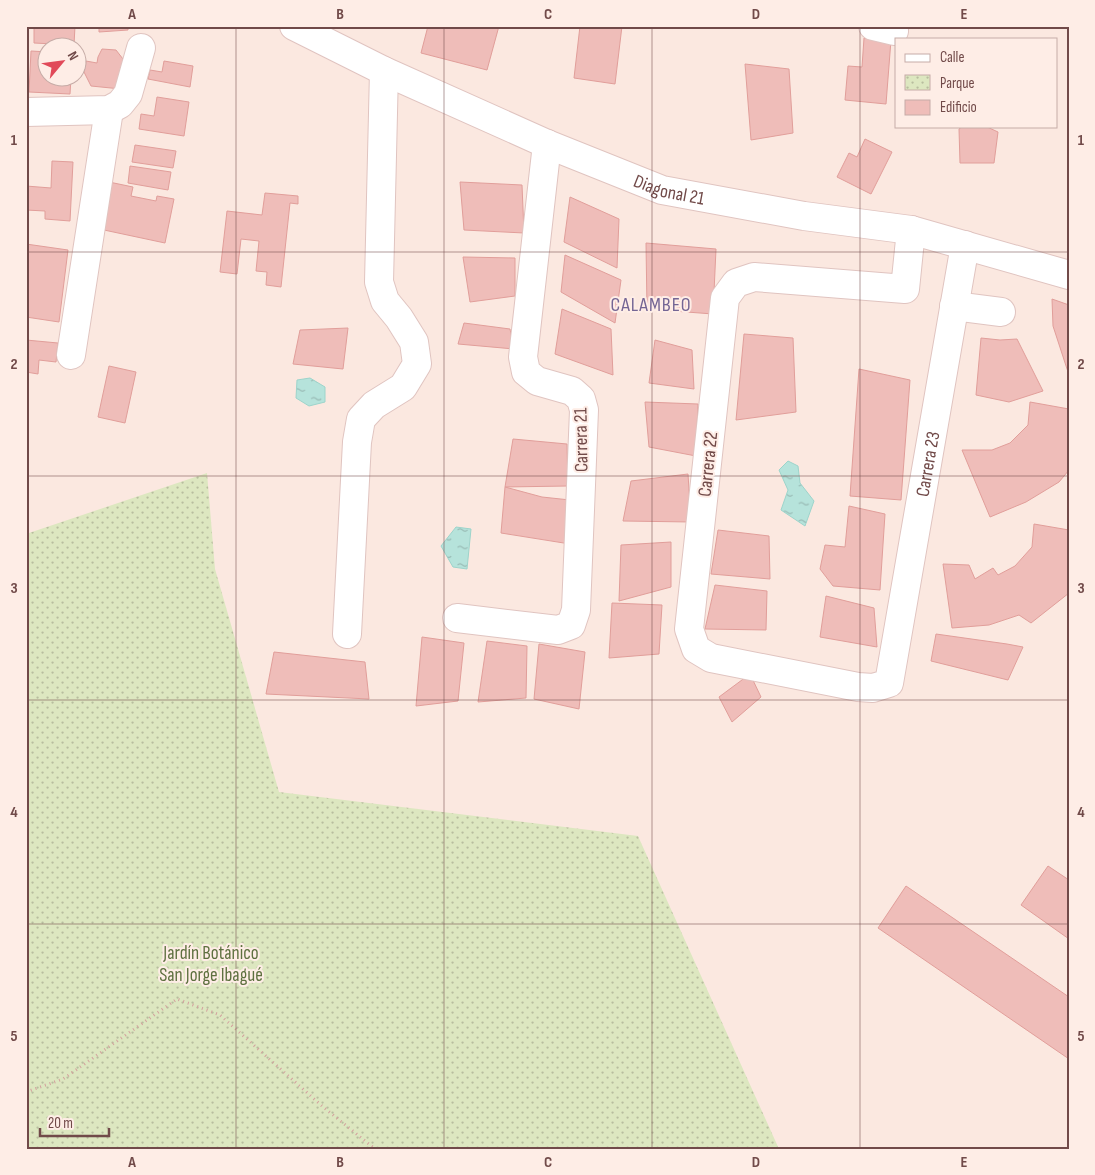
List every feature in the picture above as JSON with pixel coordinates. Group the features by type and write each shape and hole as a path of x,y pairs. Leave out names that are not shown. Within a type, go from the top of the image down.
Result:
{"street":[{"name":"Diagonal 21","path":"294,26 384,70 547,144 662,190 804,216 911,230 1069,275"},
{"path":"26,112 109,110 120,104 128,94 141,48"},
{"path":"347,634 357,442 361,419 374,405 404,387 418,364 414,342 384,301 379,282 384,70"},
{"path":"71,355 109,110"},
{"name":"Carrera 21","path":"457,618 558,630 571,625 576,610 584,410 581,399 572,391 538,381 526,372 523,357 547,144"},
{"name":"Carrera 22","path":"889,683 873,688 858,687 711,658 696,649 689,629 726,298 736,283 754,277 905,290 911,230"},
{"name":"Carrera 23","path":"889,683 965,245"},
{"path":"954,306 1001,312"}],"path":[{"path":"26,1092 63,1079 177,999 220,1015 322,1106 375,1149"}],"green space":[{"name":"Jardín Botánico San Jorge Ibagué","path":"207,473 215,569 279,792 638,836 779,1149 26,1149 26,534"}],"water":[{"path":"310,378 325,387 325,402 309,406 296,398 297,380"},
{"path":"788,461 798,466 800,483 814,501 805,526 781,510 788,490 779,470"},
{"path":"456,527 471,529 467,569 453,567 441,546"}],"building":[{"path":"34,26 75,26 74,38 38,38 38,43 34,43"},
{"path":"99,26 128,26 128,30 99,32"},
{"path":"428,26 499,26 487,70 421,53"},
{"path":"580,26 622,26 615,84 574,78"},
{"path":"864,38 891,40 886,104 845,100 848,66 862,67"},
{"path":"102,49 116,50 123,59 121,89 91,86 88,80 88,61 97,63"},
{"path":"31,51 38,51 38,88 70,88 70,94 29,92"},
{"path":"164,61 193,66 190,87 148,79 150,70 162,72"},
{"path":"745,64 789,69 793,133 751,140"},
{"path":"157,97 189,102 184,136 139,129 141,114 154,116"},
{"path":"989,128 998,132 994,163 960,163 959,129"},
{"path":"865,139 892,152 871,194 837,177 849,153 857,157"},
{"path":"135,145 176,151 173,168 132,162"},
{"path":"52,161 73,162 70,221 45,219 45,211 26,210 26,186 51,188"},
{"path":"130,166 171,172 168,190 128,183"},
{"path":"109,182 133,187 131,196 156,201 157,196 174,199 165,243 104,230"},
{"path":"460,182 522,185 524,233 464,230"},
{"path":"265,193 298,196 298,204 290,203 281,287 266,285 267,272 256,271 259,241 241,239 237,274 220,272 227,211 262,215"},
{"path":"570,197 619,219 617,268 564,242"},
{"path":"646,243 716,249 713,314 647,309"},
{"path":"26,244 68,250 59,322 26,317"},
{"path":"565,255 621,280 615,323 561,292"},
{"path":"463,257 515,258 515,296 470,302"},
{"path":"1052,299 1069,305 1069,375 1053,326"},
{"path":"562,309 611,329 613,375 555,354"},
{"path":"464,323 510,329 514,349 458,344"},
{"path":"348,328 343,369 293,364 300,330"},
{"path":"744,334 793,338 796,412 736,420"},
{"path":"981,338 1017,339 1043,391 1009,402 976,395"},
{"path":"26,340 58,343 56,362 39,360 38,374 26,372"},
{"path":"655,340 692,350 694,389 649,383"},
{"path":"109,366 136,372 125,423 98,417"},
{"path":"859,369 910,380 901,500 850,496"},
{"path":"645,402 698,404 696,456 649,447"},
{"path":"1030,402 1069,409 1069,470 1059,482 1026,502 990,517 962,450 992,450 1010,443 1028,425"},
{"path":"513,439 567,444 568,486 505,487"},
{"path":"688,474 691,522 623,521 631,481"},
{"path":"505,487 542,497 570,500 570,544 501,533"},
{"path":"849,506 885,514 880,590 833,586 820,569 825,545 845,547"},
{"path":"1034,524 1069,530 1069,593 1031,623 1019,615 989,625 952,628 943,564 969,565 975,579 993,568 998,575 1015,566 1032,547"},
{"path":"718,530 769,536 770,579 711,574"},
{"path":"671,542 671,587 619,601 621,545"},
{"path":"715,585 767,591 766,630 705,629"},
{"path":"826,596 874,608 877,647 820,637"},
{"path":"612,603 662,605 659,654 609,658"},
{"path":"936,634 1023,647 1008,680 931,661"},
{"path":"422,637 464,643 458,701 416,706"},
{"path":"487,641 527,646 526,698 478,702"},
{"path":"539,644 585,652 579,709 534,699"},
{"path":"274,652 365,662 369,699 266,694"},
{"path":"750,674 761,697 732,722 719,697"},
{"path":"1048,866 1069,880 1069,939 1021,905"},
{"path":"906,886 1069,997 1069,1059 878,928"}],"district":[{"name":"CALAMBEO","path":"651,304"}]}
